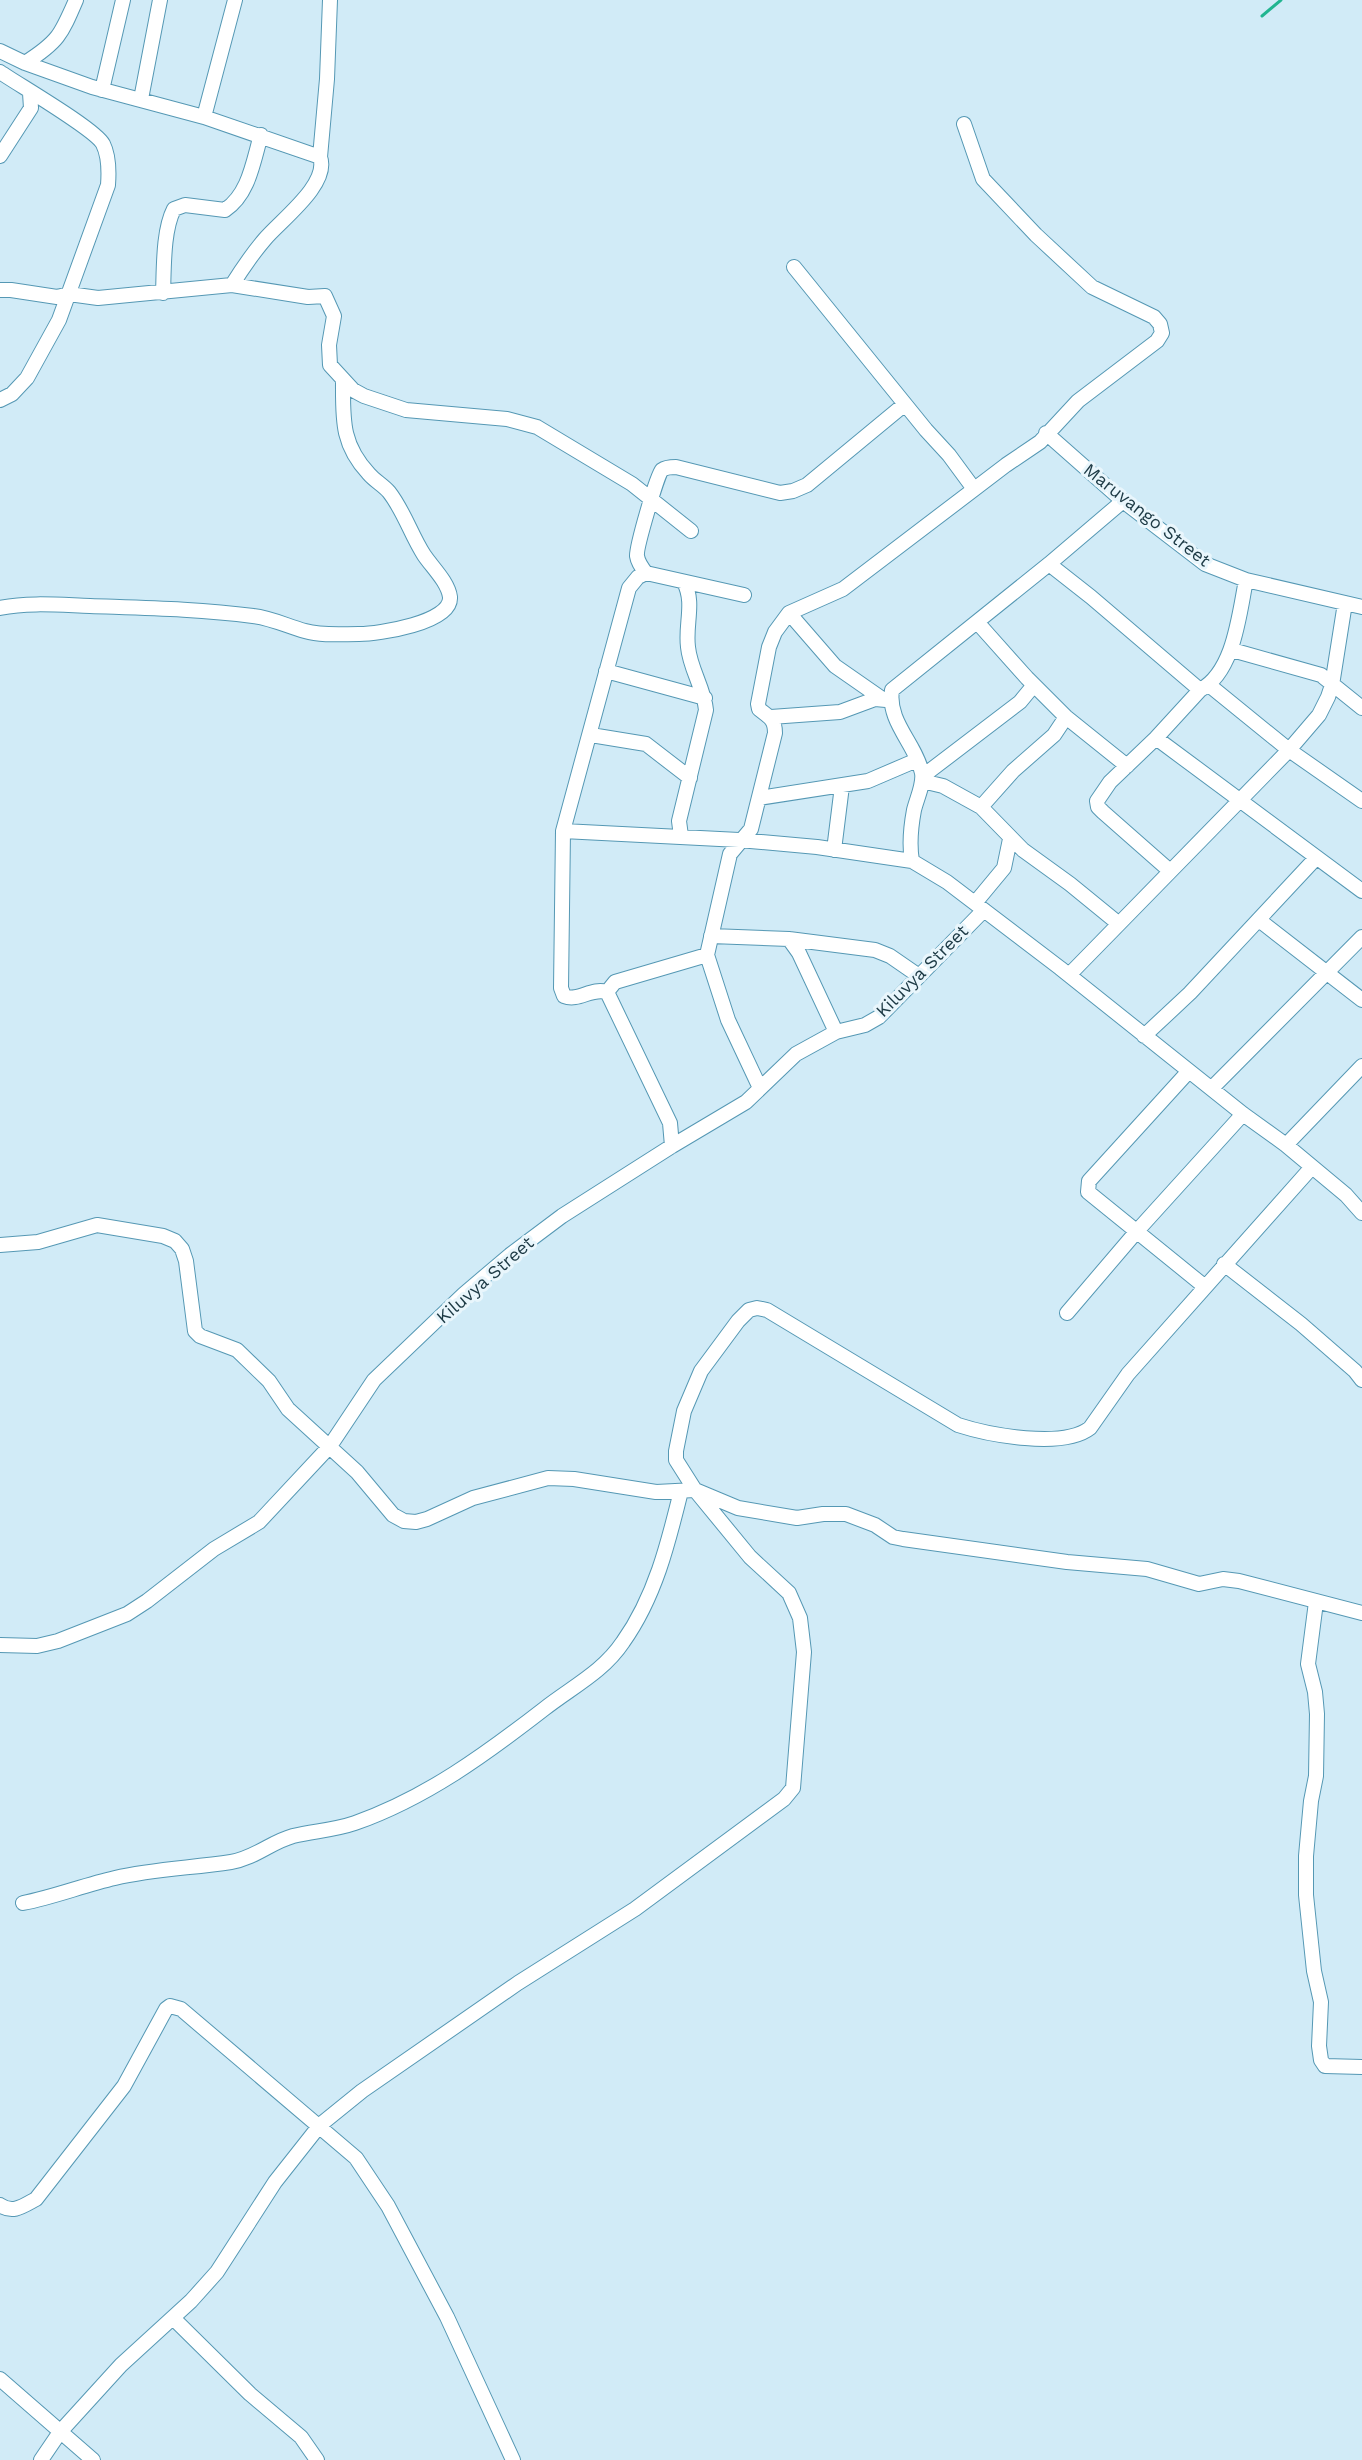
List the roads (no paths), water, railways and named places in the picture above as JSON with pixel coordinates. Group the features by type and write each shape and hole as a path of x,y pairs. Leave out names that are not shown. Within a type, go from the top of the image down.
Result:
{"street":[{"path":"25,63 56,41 63,32 76,0"},
{"path":"102,90 123,0"},
{"path":"141,99 160,0"},
{"path":"204,117 235,0"},
{"path":"232,285 265,239 305,197 322,170 320,157 327,79 330,0"},
{"path":"0,51 25,63 102,90 204,117 320,157"},
{"path":"0,72 98,137 107,156 108,185 59,320 27,378 12,394 0,400"},
{"path":"0,156 31,108 30,93"},
{"path":"760,1089 728,1020 707,955 730,854 739,840 751,829 775,733 775,724 771,717 759,709 760,690 769,647 775,632 789,613 843,590 974,489 1040,442 1078,401 1157,341 1162,333 1160,324 1154,317 1092,287 1036,235 983,178 964,124"},
{"path":"163,293 164,258 174,209 185,205 225,210 233,205 242,194 250,175 261,135"},
{"path":"794,267 949,455 974,489"},
{"path":"0,290 57,297 69,294 98,298 232,285 308,297 325,296 334,316 329,345 330,365 343,381 364,396 406,410 507,419 537,427 617,475 691,531"},
{"path":"0,608 26,604 119,606 254,616 307,632 353,634 425,622 439,615 450,601 441,578 422,553 405,517 389,492 370,476 349,445 343,420 343,381"},
{"path":"646,573 639,563 637,548 661,471 676,467 780,493 793,491 807,485 905,404"},
{"name":"Maruvango Street","path":"1046,433 1123,501 1205,564 1246,580 1362,607"},
{"path":"771,717 840,712 886,699 897,685 1049,564 1123,501"},
{"path":"1049,564 1205,688 1362,801"},
{"path":"607,992 594,991 570,998 564,996 561,988 563,831 591,735 629,588 638,577 646,573 744,595"},
{"path":"1170,871 1098,807 1100,796 1110,782 1205,688 1232,650 1246,580"},
{"path":"681,836 679,821 703,727 705,698 690,662 688,644 691,606 684,582"},
{"path":"1069,975 1289,750 1319,715 1332,685 1345,603"},
{"path":"789,613 836,666 886,699 917,760 922,779 914,812 910,847 912,861"},
{"path":"977,622 1066,717 1127,766"},
{"path":"1232,650 1321,675 1362,708"},
{"path":"606,671 705,698"},
{"path":"922,779 1020,702 1034,685"},
{"path":"981,807 1013,771 1054,735 1066,717"},
{"path":"591,735 646,744 690,778"},
{"path":"1156,738 1362,891"},
{"path":"759,798 868,781 917,760"},
{"path":"922,779 943,786 981,807 1010,839 1119,924"},
{"path":"834,850 842,786"},
{"path":"563,831 739,840 912,861 947,882 1069,975 1243,1114 1286,1145 1346,1195 1362,1212"},
{"name":"Kiluvya Street","path":"0,1645 38,1646 127,1614 214,1549 258,1522 330,1446 374,1380 464,1294 510,1255 562,1216 746,1102 796,1054 836,1032 865,1025 879,1017 919,976 979,907 1004,868 1010,839"},
{"path":"1144,1036 1190,993 1316,858"},
{"path":"1259,920 1326,975 1362,1000"},
{"path":"711,936 789,939 875,950 890,956 919,976"},
{"path":"1212,1088 1362,937"},
{"path":"789,939 799,953 836,1032"},
{"path":"607,992 615,982 707,955"},
{"path":"607,992 670,1123 672,1146"},
{"path":"1286,1145 1362,1066"},
{"path":"1189,1071 1089,1181 1088,1192 1204,1286"},
{"path":"1067,1313 1243,1114"},
{"path":"41,2460 60,2432 121,2365 191,2301 217,2272 275,2182 320,2125 362,2091 518,1983 635,1910 784,1799 793,1788 804,1652 800,1618 789,1593 750,1557 688,1490 676,1460 684,1411 701,1371 738,1321 749,1310 757,1308 767,1310 958,1425 986,1434 1049,1439 1085,1433 1128,1374 1312,1167"},
{"path":"0,1245 38,1242 97,1225 163,1236 176,1241 186,1261 195,1331 237,1350 269,1381 288,1409 357,1472 393,1515 404,1521 416,1522 427,1519 473,1498 548,1478 574,1479 656,1492 688,1490 738,1508 797,1518 823,1514 846,1514 875,1525 892,1537 1067,1562 1147,1569 1199,1584 1223,1579 1239,1581 1362,1613"},
{"path":"1224,1264 1300,1324 1355,1371 1362,1380"},
{"path":"306,1425 340,1433"},
{"path":"23,1903 50,1898 114,1878 183,1866 231,1862 255,1856 292,1836 334,1829 356,1822 432,1787 464,1768 600,1669 622,1644 641,1614 666,1555 688,1490"},
{"path":"1316,1602 1308,1664 1317,1714 1316,1776 1311,1801 1306,1875 1314,1971 1321,2002 1319,2046 1321,2060 1325,2066 1362,2067"},
{"path":"0,2205 7,2210 19,2208 36,2199 124,2086 166,2009 171,2006 181,2009 356,2158 388,2206 447,2317 513,2460"},
{"path":"173,2318 250,2394 301,2437 317,2460"},
{"path":"0,2379 93,2460"}],"waterway":[{"path":"1262,16 1281,0"}]}
